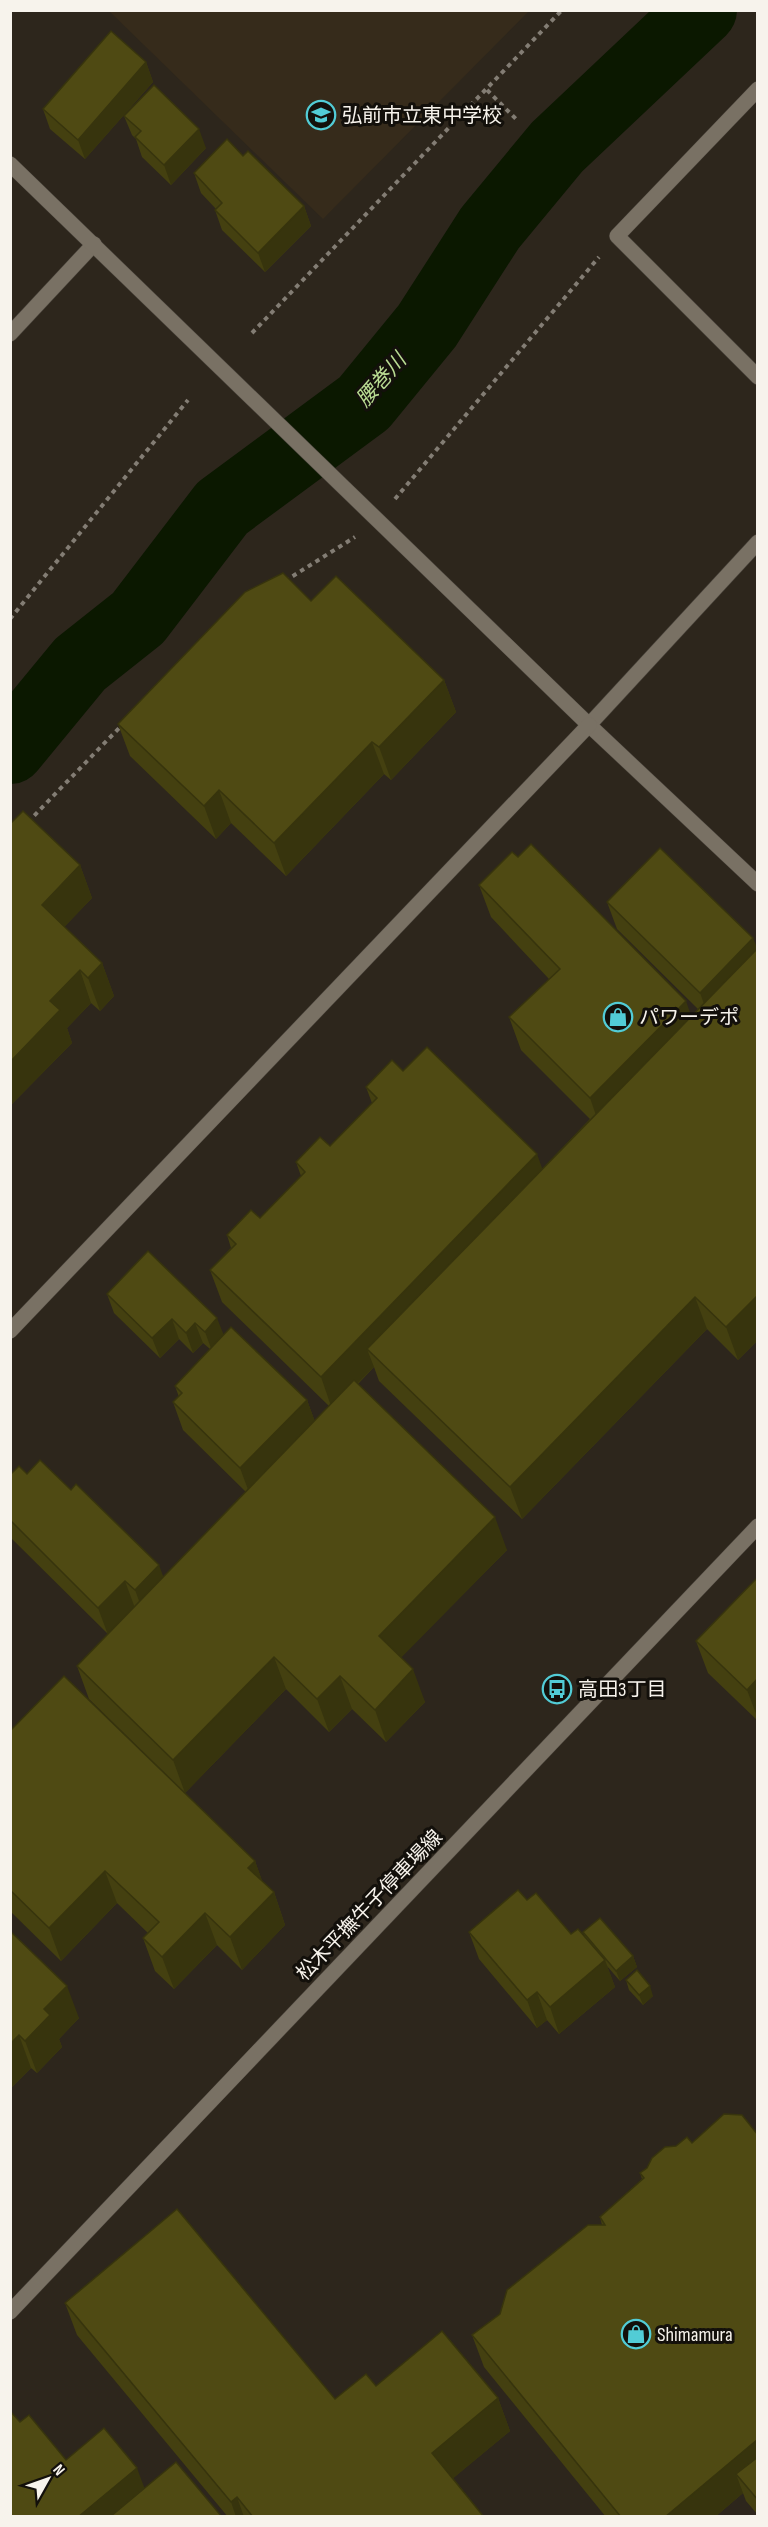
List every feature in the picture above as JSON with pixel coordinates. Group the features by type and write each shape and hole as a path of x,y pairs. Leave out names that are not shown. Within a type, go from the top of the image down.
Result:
{"street":[{"path":"758,89 617,236 758,377"},
{"path":"10,164 589,725 758,884"},
{"path":"10,334 94,244"},
{"path":"10,1331 589,725 758,542"},
{"name":"松木平撫牛子停車場線","path":"10,2312 758,1526"}],"path":[{"path":"252,333 562,10"},
{"path":"487,90 517,120"},
{"path":"283,582 351,540 378,520 617,236"},
{"path":"10,619 188,400"},
{"path":"27,823 126,721"}],"shaded area":[{"name":"弘前市立東中学校","path":"109,11 529,11 323,219"}],"building":[{"path":"111,31 146,62 78,140 43,109"},
{"path":"154,85 199,129 164,165 135,137 141,131 124,116"},
{"path":"227,139 243,156 248,151 304,206 258,253 215,210 222,203 194,173"},
{"path":"283,573 311,601 336,576 444,680 379,747 372,742 274,843 219,790 204,806 118,724 245,592"},
{"path":"23,811 80,865 42,905 102,963 88,978 80,970 50,1001 60,1010 10,1062 10,824"},
{"name":"パワーデポ","path":"531,844 686,1001 590,1098 509,1017 560,969 479,885 512,852 518,857"},
{"path":"660,848 753,938 700,993 607,902"},
{"path":"758,948 758,1295 726,1327 695,1297 510,1487 367,1349"},
{"path":"427,1047 537,1154 321,1377 210,1270 236,1244 227,1235 251,1210 260,1218 305,1172 296,1162 320,1137 330,1146 377,1098 366,1087 392,1060 403,1071"},
{"path":"148,1251 217,1318 205,1332 195,1323 186,1333 172,1319 152,1338 107,1294"},
{"path":"231,1327 307,1400 240,1468 173,1402 182,1393 175,1386"},
{"path":"354,1380 495,1517 379,1636 413,1669 375,1710 340,1676 317,1699 274,1657 173,1760 77,1666"},
{"path":"40,1460 71,1490 76,1484 159,1565 135,1590 125,1581 98,1608 10,1520 10,1475 19,1466 27,1474"},
{"path":"758,1577 758,1678 747,1690 696,1641"},
{"path":"64,1676 255,1861 248,1868 274,1892 230,1937 205,1913 162,1957 143,1938 159,1922 105,1871 49,1928 10,1890 10,1731"},
{"path":"518,1890 527,1900 536,1893 571,1934 578,1929 605,1960 550,2007 537,1992 527,2000 469,1932"},
{"path":"600,1918 633,1956 616,1971 583,1932"},
{"path":"10,1931 67,1986 44,2009 50,2015 25,2041 19,2035 10,2044"},
{"path":"637,1970 650,1986 639,1995 626,1980"},
{"name":"Shimamura","path":"724,2114 742,2115 758,2135 758,2439 665,2517 621,2517 472,2335 500,2314 507,2290 588,2225 605,2225 600,2217 644,2178 640,2173 647,2168 652,2158 665,2147 676,2146 687,2137 692,2143"},
{"path":"177,2209 335,2399 366,2374 376,2386 442,2331 498,2398 432,2453 484,2517 253,2517 237,2497 231,2502 65,2303"},
{"path":"10,2411 20,2422 29,2415 66,2460 104,2428 137,2468 78,2517 10,2517"},
{"path":"758,2457 758,2500 736,2474"},
{"path":"176,2462 222,2517 110,2517"}],"waterway":[{"name":"腰巻川","path":"10,749 80,664 138,618 222,508 364,403 427,326 490,228 557,147 702,10"}],"place":[{"name":"弘前市立東中学校","path":"321,115"},
{"name":"パワーデポ","path":"618,1017"},
{"name":"高田3丁目","path":"557,1689"},
{"name":"Shimamura","path":"636,2334"}]}
